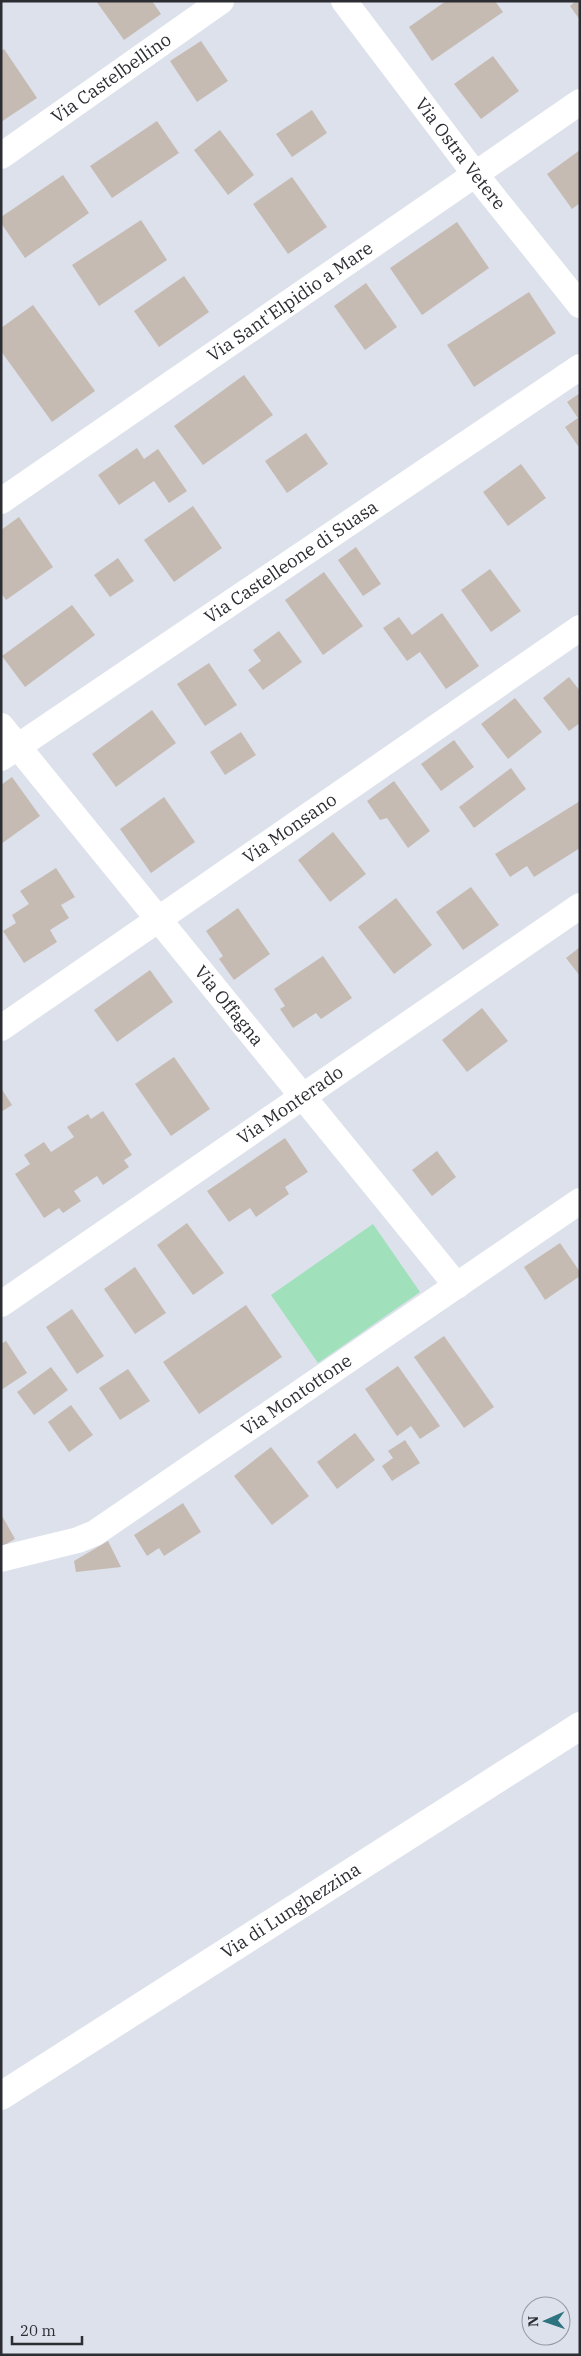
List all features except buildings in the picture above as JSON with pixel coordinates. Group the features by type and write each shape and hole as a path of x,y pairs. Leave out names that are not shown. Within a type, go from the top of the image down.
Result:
{"street":[{"name":"Via Castelbellino","path":"1,156 221,1"},
{"name":"Via Ostra Vetere","path":"344,1 475,174 580,305"},
{"name":"Via Sant'Elpidio a Mare","path":"1,500 580,102"},
{"name":"Via Castelleone di Suasa","path":"9,752 580,367"},
{"name":"Via Monsano","path":"1,1028 580,628"},
{"name":"Via Offagna","path":"1,726 9,752 159,920 304,1095 457,1286"},
{"name":"Via Monterado","path":"1,1304 580,906"},
{"name":"Via Montottone","path":"1,1559 78,1540 95,1533 580,1201"},
{"name":"Via di Lunghezzina","path":"1,2096 580,1726"}],"green space":[{"path":"373,1224 420,1292 318,1363 271,1295"}]}
